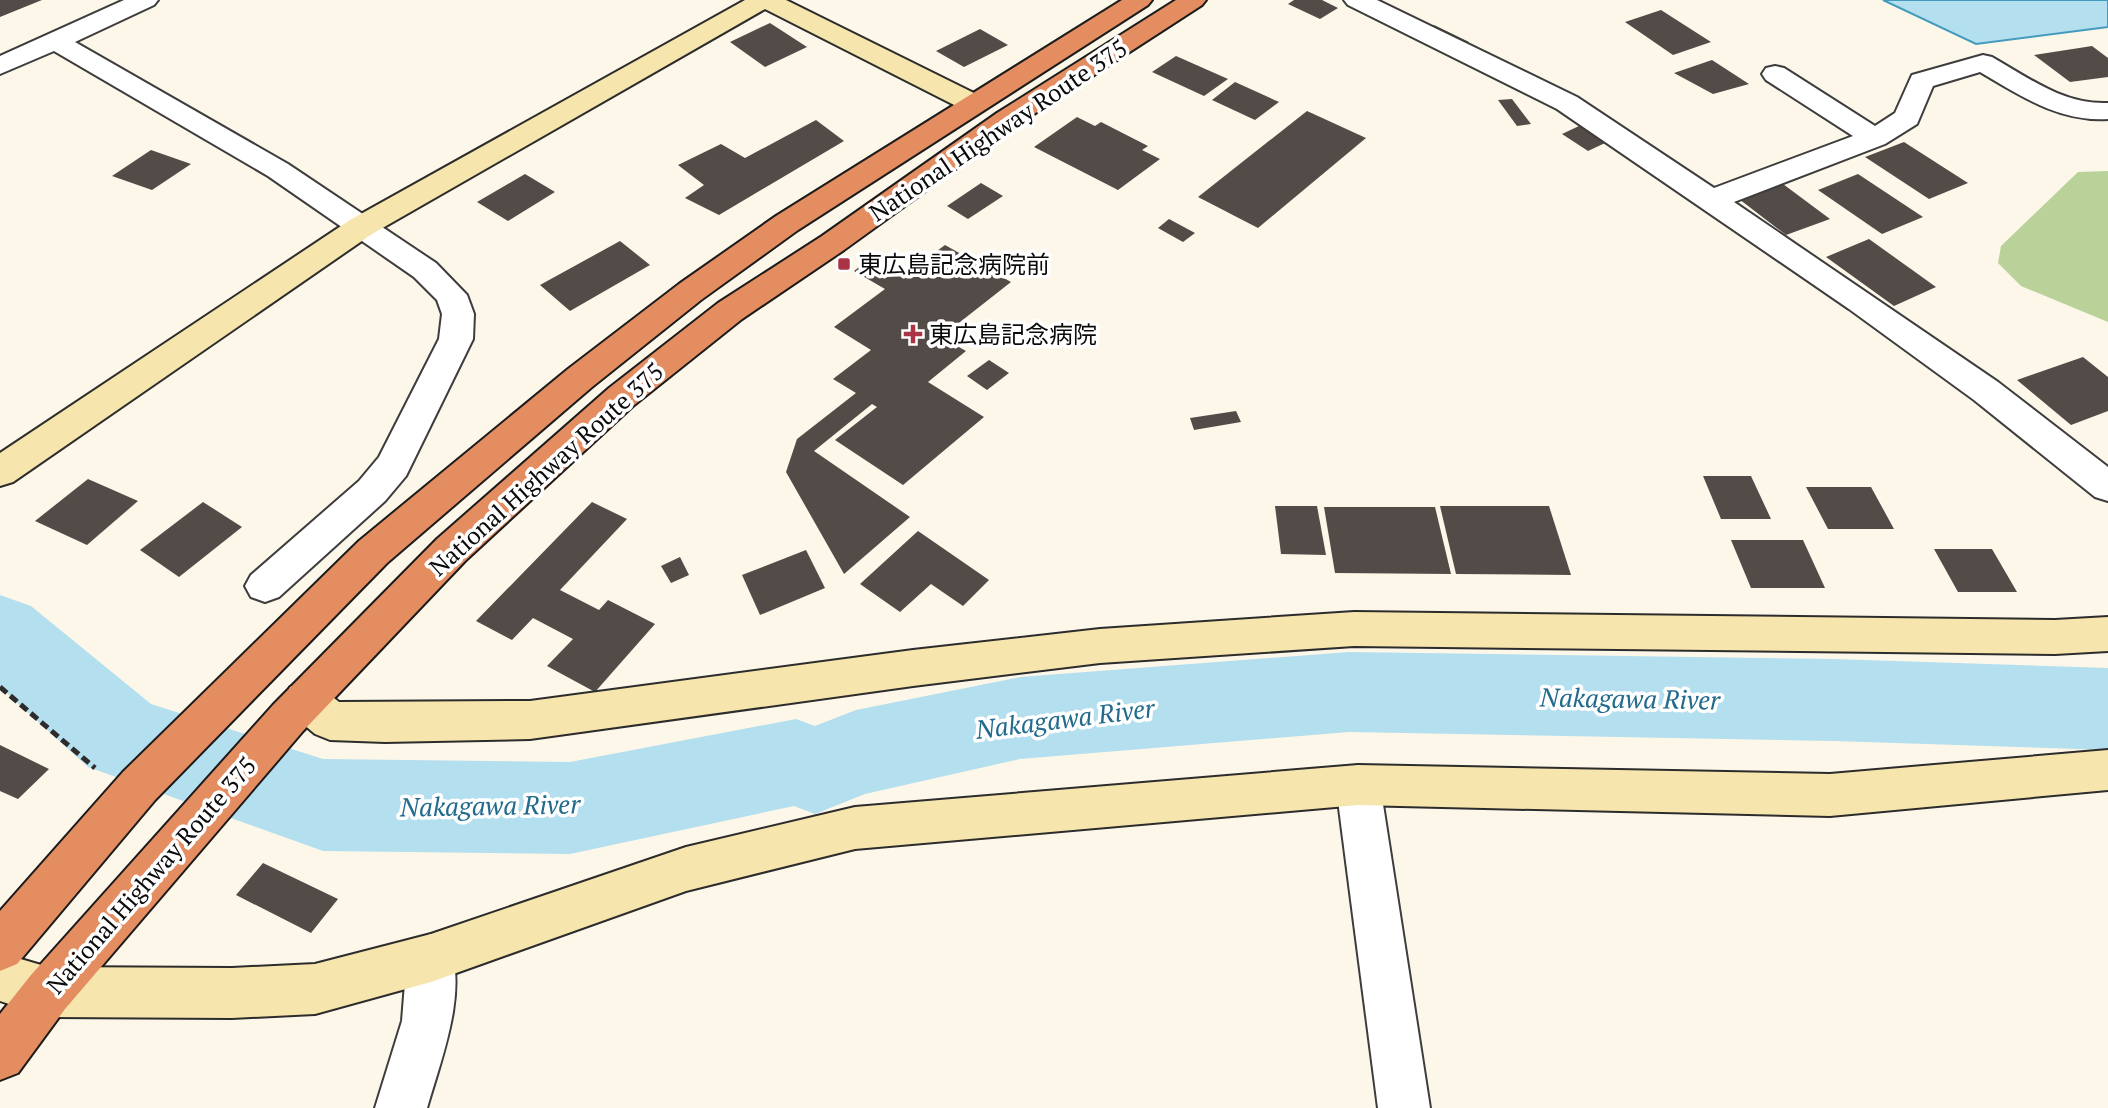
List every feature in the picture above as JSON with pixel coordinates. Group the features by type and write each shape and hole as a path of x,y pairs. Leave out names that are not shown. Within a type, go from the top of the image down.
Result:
{"highway":[{"name":"National Highway Route 375","path":"0,947 139,786 373,552 580,378 690,292 787,223 1139,0"},
{"name":"National Highway Route 375","path":"0,1055 48,992 296,709 451,550 621,397 730,311 833,243 1007,119 1193,0"}],"street":[{"path":"0,66 145,0"},
{"path":"0,472 361,227 765,0 974,104"},
{"path":"1357,0 1567,103 1986,391 2108,486"},
{"path":"57,42 278,170 425,270 451,295 458,314 456,339 393,466 372,491 265,586"},
{"path":"1709,201 1875,138 1908,118 1922,81 1983,63 2061,105 2091,114 2108,111"},
{"path":"1775,74 1875,138"},
{"path":"328,531 373,552"},
{"path":"296,709 330,721 385,723 530,720 900,669 1100,646 1354,629 2055,637 2108,634"},
{"path":"0,977 48,992 232,993 315,989 431,958 686,869 855,828 1358,785 1830,795 2108,770"},
{"path":"1358,785 1404,1108"},
{"path":"401,1108 427,1021 431,958"}],"path":[{"path":"0,687 97,770"}],"green space":[{"path":"2108,171 2108,322 2021,286 1998,263 2001,246 2078,172"}],"water":[{"path":"1883,0 2108,0 2108,27 1976,44"}],"building":[{"path":"0,0 42,0 0,17"},
{"path":"1294,0 1322,0 1338,8 1320,19 1288,4"},
{"path":"1661,10 1711,42 1673,55 1625,22"},
{"path":"770,23 807,47 765,67 730,42"},
{"path":"1434,25 1469,42 1463,46 1427,29"},
{"path":"980,29 1008,45 964,67 936,51"},
{"path":"2092,46 2108,58 2108,77 2070,82 2034,55"},
{"path":"1176,56 1228,79 1204,96 1152,72"},
{"path":"1712,60 1749,84 1713,94 1674,73"},
{"path":"1235,82 1279,102 1255,120 1212,100"},
{"path":"1512,99 1531,124 1517,126 1498,100"},
{"path":"1307,111 1366,138 1258,228 1198,197"},
{"path":"1077,117 1095,126 1101,122 1148,146 1142,150 1160,159 1118,190 1034,147"},
{"path":"816,120 844,141 719,215 685,198 704,185 678,165 721,144 745,158"},
{"path":"1579,126 1605,143 1588,151 1562,134"},
{"path":"1904,142 1968,183 1929,199 1865,157"},
{"path":"151,150 191,164 152,190 112,176"},
{"path":"525,174 555,192 508,221 477,202"},
{"path":"1858,174 1923,217 1882,234 1818,190"},
{"path":"981,183 1003,196 968,219 947,206"},
{"path":"1783,184 1830,219 1786,235 1739,199"},
{"path":"1169,219 1195,233 1183,242 1158,228"},
{"path":"1869,239 1936,287 1894,306 1826,257"},
{"path":"620,241 650,265 570,311 540,285"},
{"path":"945,245 1011,282 941,337 966,351 928,382 984,417 903,485 835,440 877,407 872,404 814,451 910,517 844,574 786,472 797,439 856,393 833,379 871,350 834,327 885,289 854,271 871,258 902,277"},
{"path":"2083,357 2108,377 2108,411 2071,425 2017,380"},
{"path":"989,360 1009,373 987,390 967,376"},
{"path":"1236,411 1241,422 1194,430 1190,418"},
{"path":"1703,476 1751,476 1771,519 1721,519"},
{"path":"88,479 138,501 87,545 35,521"},
{"path":"1806,487 1871,487 1894,529 1828,529"},
{"path":"203,502 242,527 179,577 140,550"},
{"path":"592,502 627,519 560,590 599,610 608,600 655,624 595,692 547,666 573,639 533,618 512,640 476,621"},
{"path":"1275,506 1317,506 1326,555 1281,554"},
{"path":"1440,506 1549,506 1571,575 1456,574"},
{"path":"1324,507 1435,507 1451,574 1335,573"},
{"path":"918,531 989,580 963,606 931,584 900,612 860,584"},
{"path":"1731,540 1803,540 1825,588 1751,588"},
{"path":"1934,549 1992,549 2017,592 1958,592"},
{"path":"806,550 825,588 760,615 742,575"},
{"path":"680,557 689,575 671,583 661,566"},
{"path":"0,745 49,769 18,799 0,791"},
{"path":"263,863 338,899 311,933 236,895"}],"waterway":[{"name":"Nakagawa River","path":"0,632 121,737 323,805 570,808 796,762 815,770 856,753 1020,718 1349,692 1834,700 2108,709"}],"place":[{"name":"東広島記念病院前","path":"844,264"},
{"name":"東広島記念病院","path":"913,334"}]}
